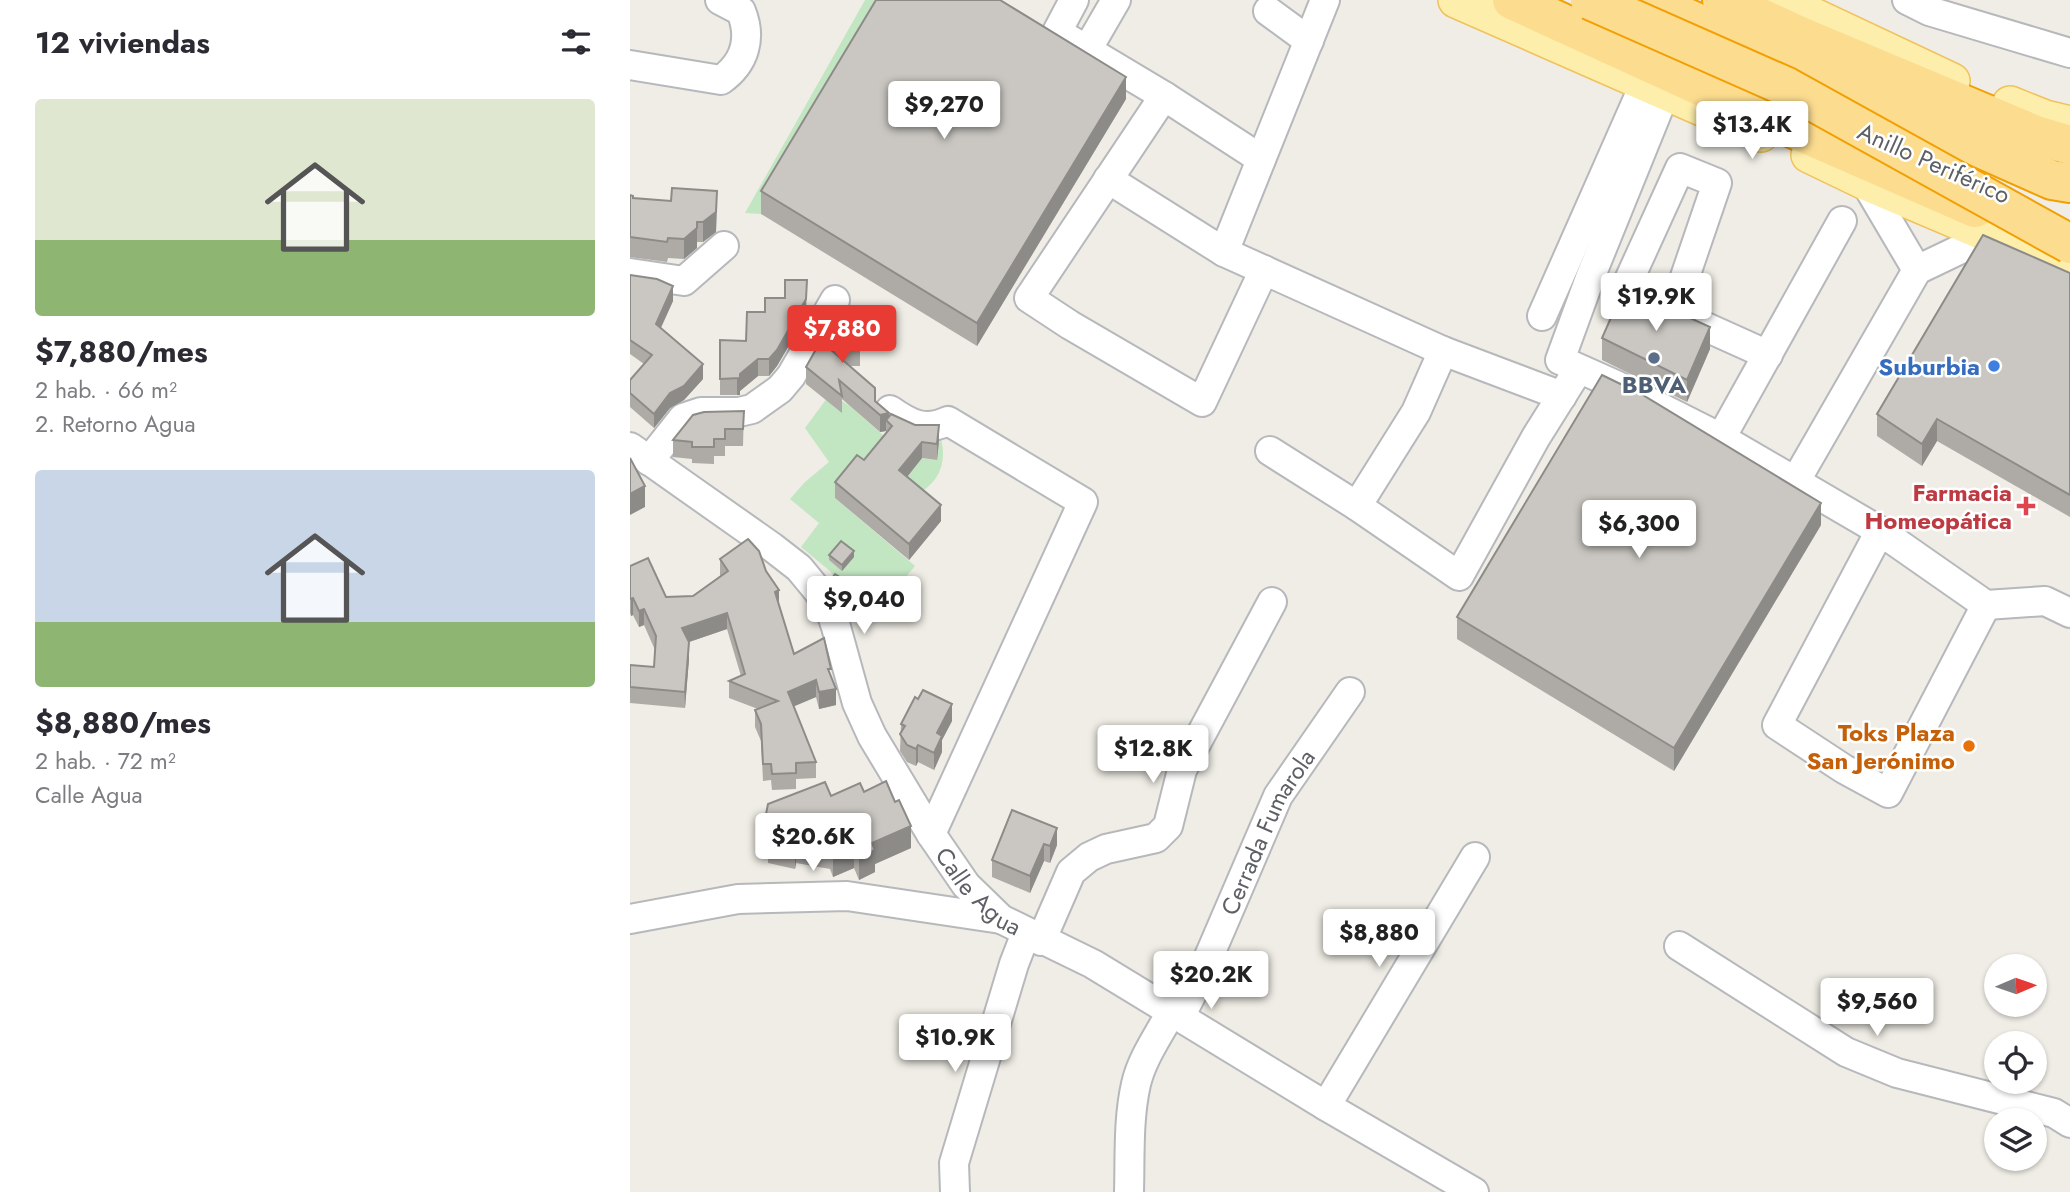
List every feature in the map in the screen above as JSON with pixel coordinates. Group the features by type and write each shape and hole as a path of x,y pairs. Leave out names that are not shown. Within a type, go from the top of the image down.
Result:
{"highway":[{"path":"1512,0 1794,129 2070,246"},
{"name":"Anillo Periférico","path":"1569,0 2070,224"},
{"path":"1590,0 1787,87 2070,246"},
{"path":"1646,0 2052,180 2070,183"},
{"path":"1695,0 2070,163"},
{"path":"1722,0 1798,35 2036,135 2070,145"}],"main road":[{"path":"1456,0 1865,182 2070,269"},
{"path":"1780,0 1948,79 2045,118 2070,124"}],"street":[{"path":"630,65 721,80 741,59 747,30 741,11 720,0"},
{"path":"1074,0 1057,32 1164,96 1261,159"},
{"path":"1087,50 1116,0"},
{"path":"1224,251 1325,0"},
{"path":"1926,4 2070,53"},
{"path":"1268,11 1309,41"},
{"path":"1655,88 1560,360 1721,438 1880,531 1986,605 2045,600 2070,614"},
{"path":"1542,316 1655,88"},
{"path":"1164,96 1029,298 1202,402 1264,270"},
{"path":"1624,291 1679,168 1717,183 1673,312"},
{"path":"1108,179 1224,251 1443,351 1562,396"},
{"path":"1865,182 1917,270"},
{"path":"1721,438 1842,221"},
{"path":"1796,482 1917,270 1990,235"},
{"path":"630,274 684,281 724,246"},
{"path":"1590,278 1768,355"},
{"path":"639,454 683,418 701,412 739,412 752,409 780,389 791,376 835,300"},
{"path":"1357,506 1416,412 1443,351"},
{"path":"1270,452 1357,506 1459,576 1515,474 1578,370"},
{"path":"890,410 908,422 923,427 932,427 948,421 1083,502 931,834"},
{"name":"Calle Agua","path":"639,454 772,547 799,568 818,591 830,609 857,703 872,736 931,834 966,885 1001,919 1093,964 1326,1106 1474,1192"},
{"path":"1880,531 1777,724 1844,769 1888,793 1986,605"},
{"path":"955,1192 954,1163 1014,964 1034,937 1071,872 1088,857 1106,849 1156,838 1168,826 1182,770 1272,602"},
{"name":"Cerrada Fumarola","path":"1129,1192 1131,1119 1142,1065 1198,982 1278,796 1350,692"},
{"path":"1326,1106 1475,857"},
{"path":"630,919 738,900 847,897 1001,919"},
{"path":"1679,946 1846,1052 1897,1073 2054,1113 2070,1123"}],"green space":[{"path":"865,0 890,0 761,214 745,213"},
{"path":"830,394 850,406 892,443 835,498 915,566 880,608 859,595 851,605 830,571 801,547 819,523 790,499 829,462 805,428"},
{"path":"940,436 943,459 934,480 919,493 889,498 902,456 937,460"}],"building":[{"path":"876,0 1000,0 1126,77 977,323 761,191"},
{"path":"672,188 717,191 716,212 703,222 697,222 697,228 684,239 668,238 667,242 630,237 630,195 633,198 671,201"},
{"name":"Suburbia","path":"1983,235 2070,273 2070,495 1937,419 1922,444 1877,414"},
{"path":"630,275 657,279 673,286 656,324 703,364 684,386 670,393 654,414 630,393 630,380 652,355 630,340"},
{"path":"785,280 807,280 806,299 777,350 769,359 758,359 740,374 740,378 720,379 720,340 746,341 747,312 765,312 765,298 785,298"},
{"path":"1624,288 1710,327 1687,380 1602,338"},
{"path":"860,325 860,349 830,349 875,388 875,401 889,413 880,415 839,380 842,396 806,367 828,328"},
{"path":"1602,375 1641,394 1821,503 1674,748 1457,617"},
{"path":"744,411 743,429 725,429 725,439 714,439 714,447 692,447 692,442 673,440 693,415 704,412"},
{"path":"891,414 915,425 939,425 937,444 922,442 899,470 941,505 909,544 835,482 857,455 864,460 892,426 886,420"},
{"path":"630,458 645,486 630,494"},
{"path":"748,539 759,551 766,571 779,590 775,592 794,654 824,638 831,669 828,669 836,689 819,692 816,680 788,692 816,762 796,763 796,773 772,774 771,764 763,764 761,724 755,710 778,701 729,681 745,674 727,613 682,628 689,642 685,692 630,687 630,665 654,667 656,636 644,609 639,611 630,597 630,566 648,558 666,597 693,596 728,571 720,559"},
{"path":"841,541 854,551 842,565 829,555"},
{"path":"835,574 880,603 870,615 843,593 833,577"},
{"path":"923,690 952,704 937,733 942,736 934,753 918,745 916,749 907,745 900,734 905,726 901,724 915,697 918,699"},
{"path":"886,781 895,802 899,800 911,826 872,843 875,850 859,858 854,846 833,855 830,847 796,841 795,847 768,841 769,835 762,834 768,804 825,782 831,796 860,783 864,792"},
{"path":"1012,810 1057,828 1050,846 1044,844 1030,876 992,860"}],"place":[{"name":"BBVA","path":"1654,358"},
{"name":"Suburbia","path":"1994,366"},
{"name":"Farmacia Homeopática","path":"2026,506"},
{"name":"Toks Plaza San Jerónimo","path":"1969,746"}]}
